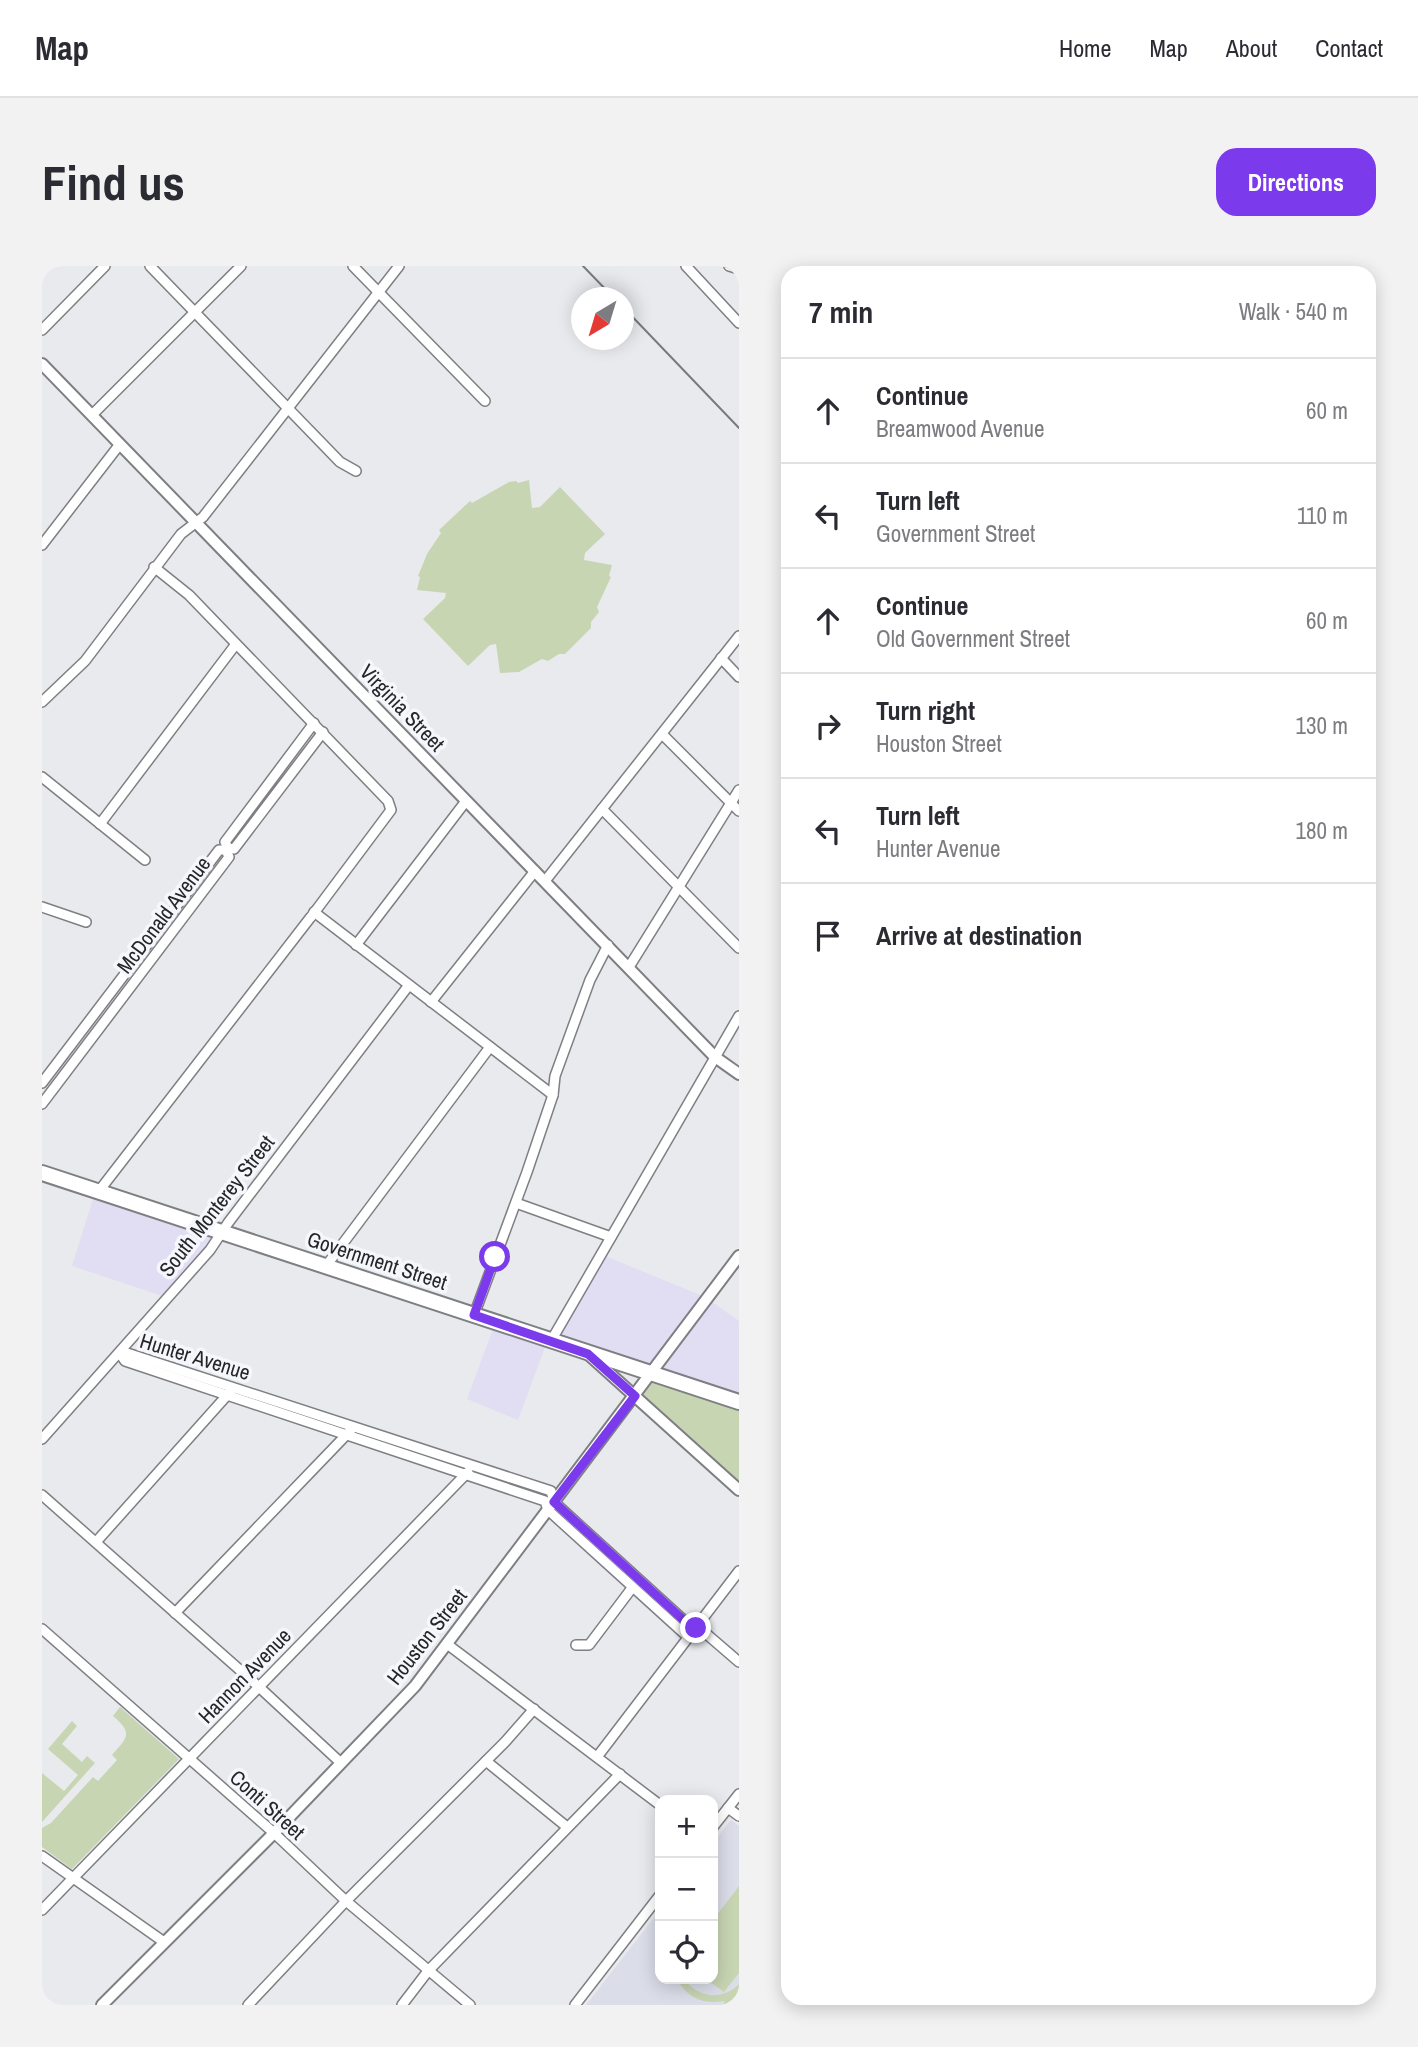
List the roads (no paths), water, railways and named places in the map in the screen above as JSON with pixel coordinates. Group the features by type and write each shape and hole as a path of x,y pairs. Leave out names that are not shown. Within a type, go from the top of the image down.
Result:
{"main road":[{"name":"Government Street","path":"42,1173 739,1402"}],"street":[{"path":"42,330 105,266"},
{"path":"150,266 341,462 356,471"},
{"path":"92,415 241,266"},
{"path":"353,266 485,401"},
{"path":"42,702 85,661 181,534 203,517 399,266"},
{"path":"686,266 739,323"},
{"path":"729,266 739,269"},
{"name":"Virginia Street","path":"42,364 715,1057 739,1074"},
{"path":"42,545 120,444"},
{"path":"99,1191 391,810 388,801 323,732 189,595 154,567"},
{"path":"545,881 739,636"},
{"path":"100,824 236,644"},
{"path":"722,658 739,677"},
{"name":"McDonald Avenue","path":"314,723 225,842 228,848 234,849 323,732"},
{"path":"662,734 739,811"},
{"path":"42,777 145,860"},
{"path":"629,967 739,790"},
{"path":"356,945 466,801"},
{"path":"602,809 739,948"},
{"name":"McDonald Avenue","path":"42,1083 219,850 226,850 229,857 42,1104"},
{"path":"431,1002 535,870"},
{"path":"42,907 86,922"},
{"path":"312,916 356,945 553,1095"},
{"path":"474,1315 553,1095 555,1076 590,980 608,945"},
{"name":"South Monterey Street","path":"42,1438 120,1354 210,1250 409,985"},
{"path":"551,1340 739,1016"},
{"path":"326,1266 490,1047"},
{"path":"516,1203 611,1237"},
{"name":"Houston Street","path":"102,2005 274,1833 415,1686 739,1256"},
{"name":"Hunter Avenue","path":"120,1354 124,1361 230,1391 469,1470 545,1501 689,1625 703,1631 739,1662"},
{"path":"588,1354 739,1490"},
{"path":"96,1542 230,1391"},
{"path":"175,1613 351,1431"},
{"name":"Hannon Avenue","path":"42,1910 469,1470"},
{"path":"42,1495 341,1763"},
{"name":"Hunter Avenue","path":"551,1506 632,1588 688,1637"},
{"path":"597,1757 739,1571"},
{"path":"576,1645 589,1645 632,1588"},
{"name":"Conti Street","path":"42,1629 274,1833 346,1901 470,2005"},
{"path":"447,1644 655,1801"},
{"path":"248,2005 534,1709"},
{"path":"486,1761 568,1827"},
{"path":"402,2005 428,1971 620,1774"},
{"path":"718,1821 739,1794"},
{"path":"728,1808 739,1816"},
{"path":"42,1856 164,1942"},
{"path":"575,2005 655,1901"}],"railway":[{"path":"583,266 603,287"},
{"path":"634,318 739,428"}]}
